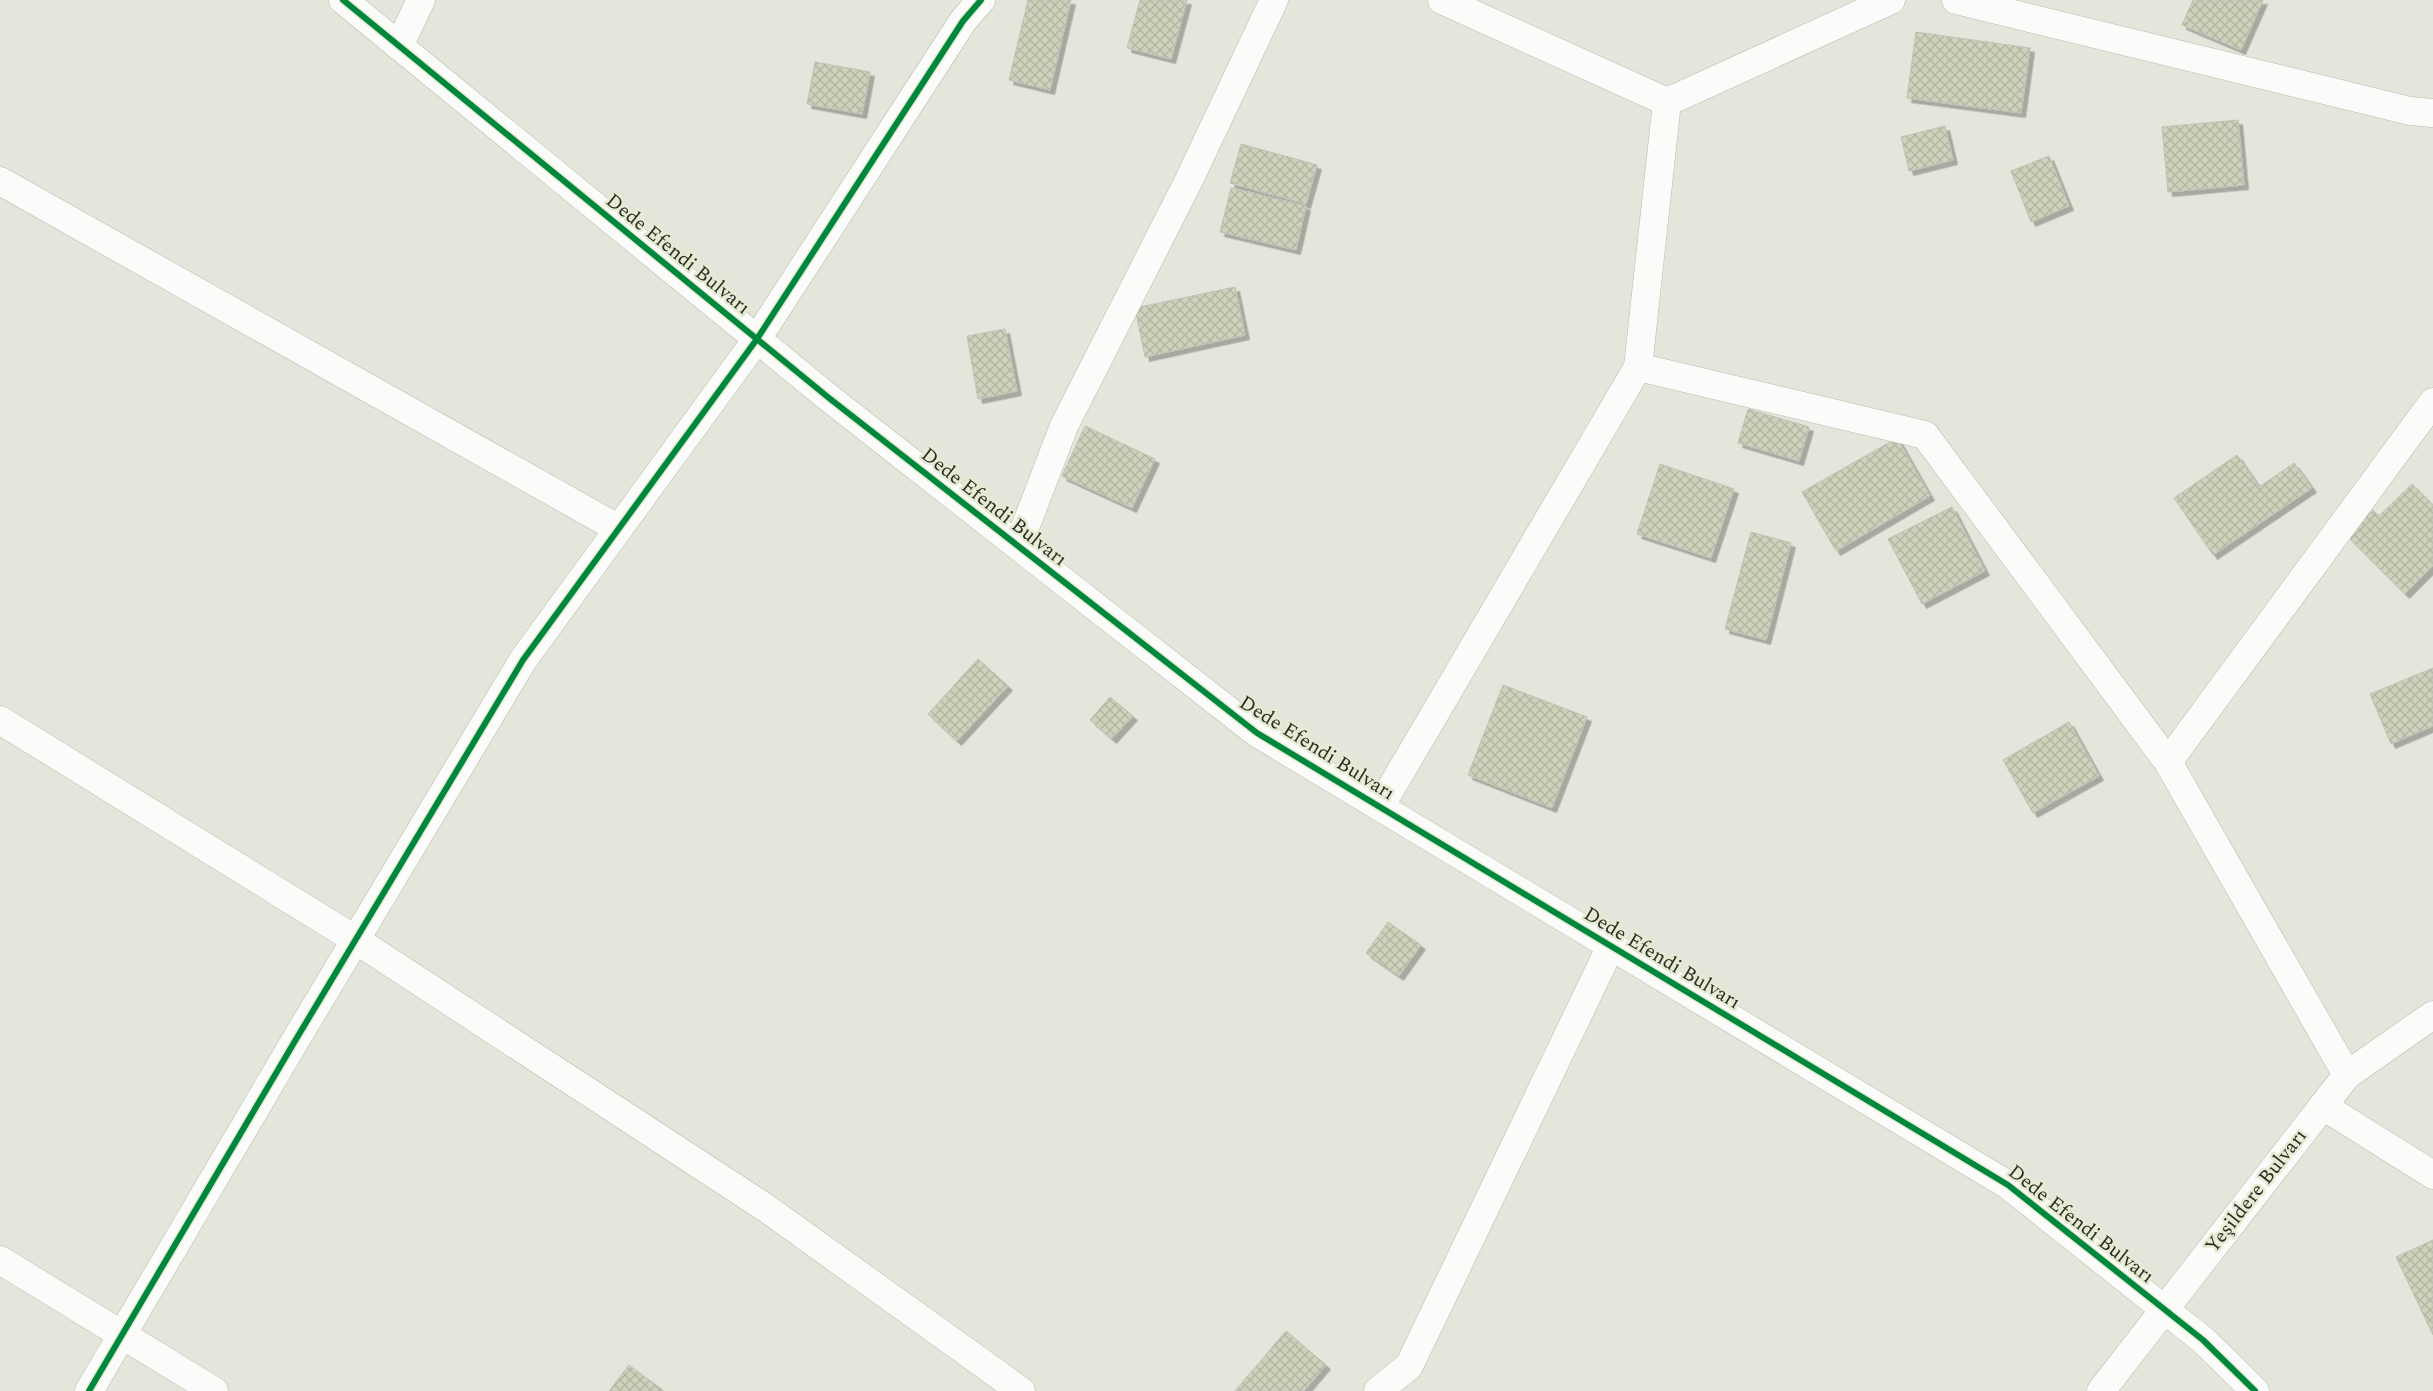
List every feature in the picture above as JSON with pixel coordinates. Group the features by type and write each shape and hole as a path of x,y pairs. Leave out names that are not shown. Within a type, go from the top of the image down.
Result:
{"street":[{"name":"Dede Efendi Bulvarı","path":"343,0 829,398 1257,733 2008,1185 2203,1340 2255,1391"},
{"path":"399,46 421,0"},
{"path":"89,1391 523,660 757,339 963,21 980,0"},
{"path":"1018,546 1064,426 1189,180 1274,0"},
{"path":"1442,0 1667,102 1891,0"},
{"path":"1956,0 2410,112 2433,113"},
{"path":"1380,807 1638,367 1667,102"},
{"path":"0,181 619,529"},
{"path":"1638,367 1925,435 2168,762 2347,1075"},
{"path":"2168,762 2433,402"},
{"path":"0,720 356,940 766,1208 1021,1391"},
{"path":"1378,1391 1409,1366 1611,946"},
{"name":"Yeşildere Bulvarı","path":"2101,1391 2163,1308 2347,1075 2433,1015"},
{"path":"2323,1106 2433,1175"},
{"path":"0,1260 214,1391"}],"building":[{"path":"1028,0 1071,0 1050,90 1009,80"},
{"path":"1140,0 1187,0 1171,59 1127,48"},
{"path":"2193,0 2263,0 2241,50 2182,25"},
{"path":"1916,32 2030,48 2021,113 1907,98"},
{"path":"815,62 870,72 862,114 807,104"},
{"path":"2238,120 2244,185 2168,192 2162,127"},
{"path":"1945,126 1953,160 1909,171 1901,137"},
{"path":"1241,144 1317,165 1306,204 1230,183"},
{"path":"2049,156 2069,206 2031,222 2011,171"},
{"path":"1231,188 1306,206 1296,250 1220,232"},
{"path":"1235,287 1245,335 1145,357 1135,308"},
{"path":"1005,329 1017,391 978,399 967,336"},
{"path":"1748,409 1809,427 1799,461 1738,443"},
{"path":"1085,426 1155,459 1132,508 1062,476"},
{"path":"1897,438 1930,496 1836,551 1802,492"},
{"path":"2237,455 2259,487 2294,463 2312,488 2213,555 2174,498"},
{"path":"1660,464 1734,489 1711,558 1637,534"},
{"path":"2412,484 2433,505 2433,566 2405,594 2347,536 2373,510 2379,516"},
{"path":"1952,507 1985,571 1922,604 1888,539"},
{"path":"1751,532 1791,543 1766,640 1725,629"},
{"path":"978,659 1008,686 957,741 928,714"},
{"path":"2433,668 2433,726 2391,744 2370,694"},
{"path":"1503,685 1587,717 1552,808 1468,775"},
{"path":"1110,697 1133,716 1112,739 1090,720"},
{"path":"2069,722 2099,776 2033,813 2003,760"},
{"path":"1388,922 1421,945 1399,976 1366,953"},
{"path":"2433,1240 2433,1335 2396,1257"},
{"path":"1286,1331 1326,1365 1304,1391 1235,1391"},
{"path":"629,1365 664,1391 609,1391"}],"cycle path":[{"path":"343,0 829,398 1257,733 2008,1185 2203,1340 2255,1391"},
{"path":"89,1391 295,1041 523,660 757,339 963,21 981,0"}]}
